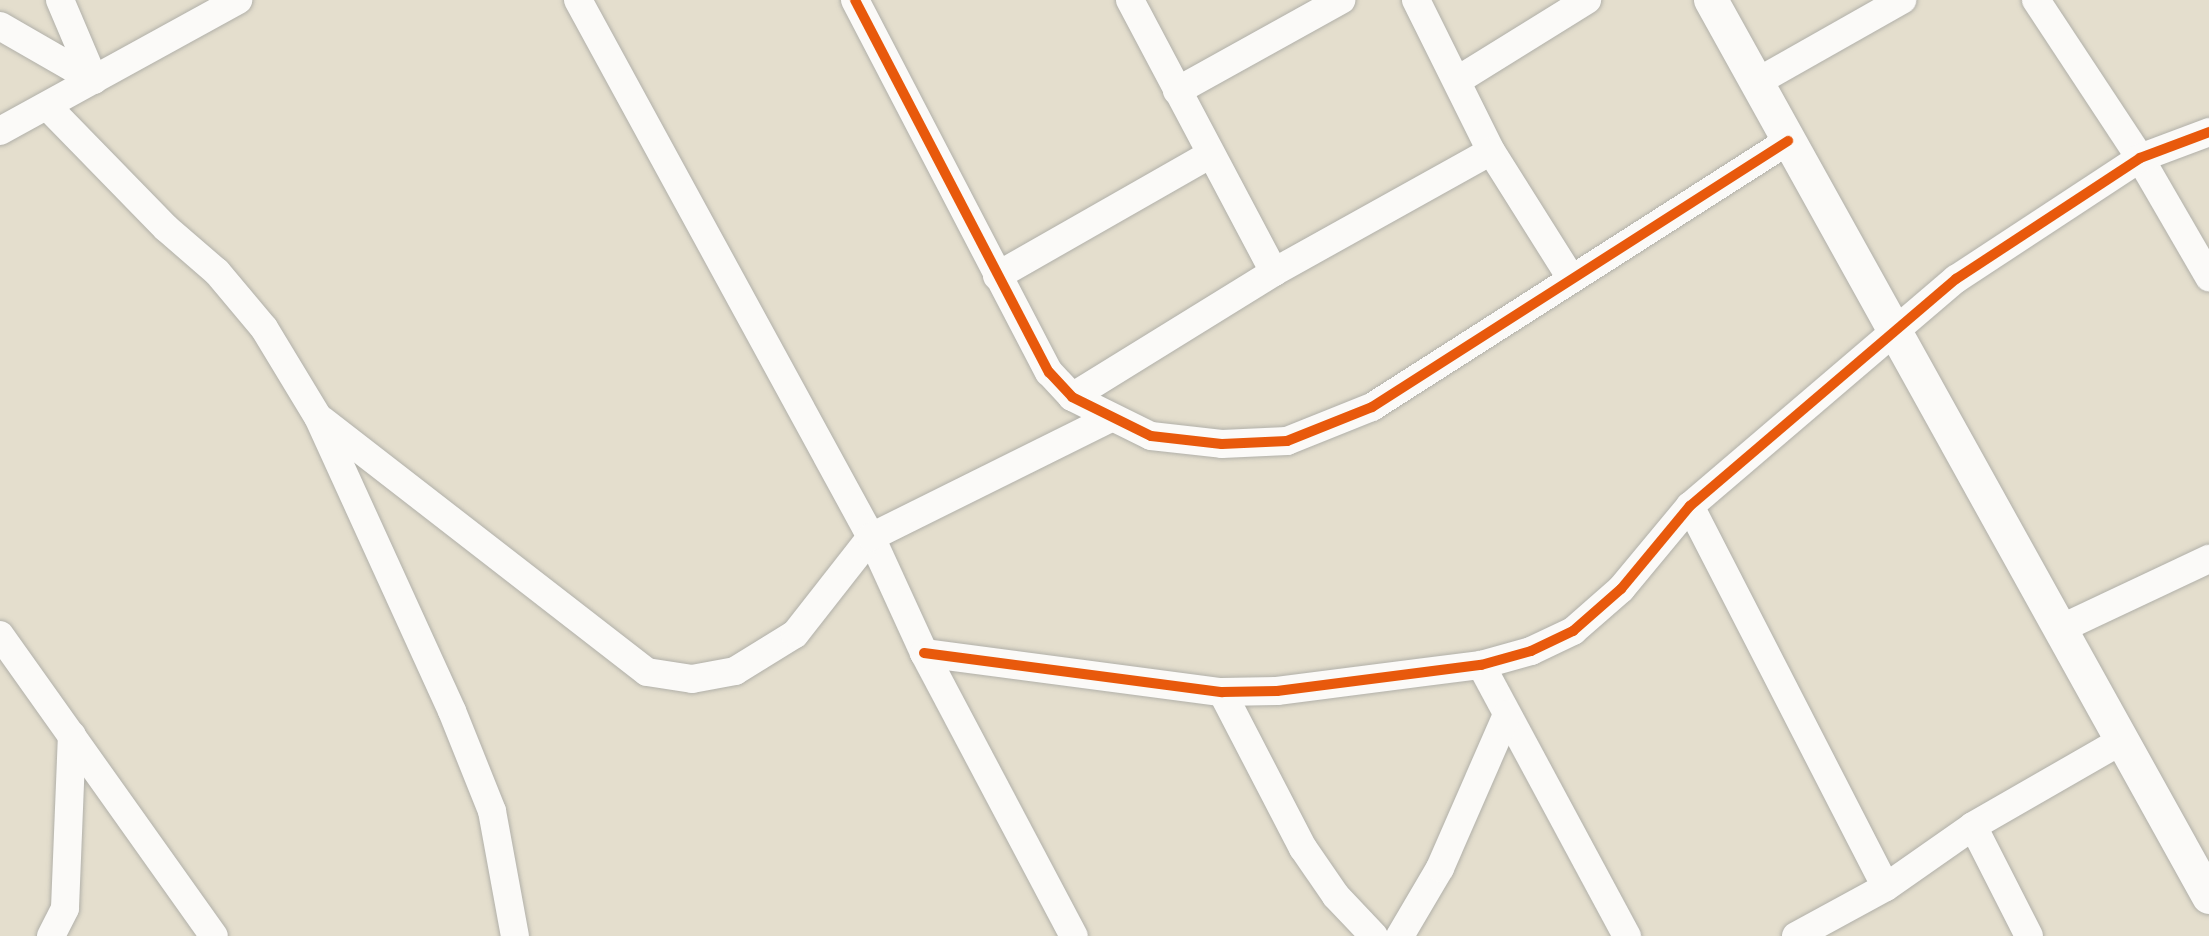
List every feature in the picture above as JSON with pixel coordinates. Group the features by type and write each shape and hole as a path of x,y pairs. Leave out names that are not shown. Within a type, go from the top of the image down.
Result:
{"street":[{"path":"60,0 94,80"},
{"path":"0,131 238,0"},
{"path":"578,0 871,537 924,653 1074,936"},
{"path":"855,0 1034,347 1072,397 1109,419 1165,438 1222,444 1287,441 1372,407 1788,141"},
{"path":"1130,0 1209,155 1274,272"},
{"path":"1177,91 1341,0"},
{"path":"1416,0 1491,151 1571,278"},
{"path":"1458,80 1587,0"},
{"path":"1711,0 2209,897"},
{"path":"1757,82 1902,0"},
{"path":"2036,0 2140,158 2209,277"},
{"path":"0,26 94,80"},
{"path":"47,106 166,228 217,272 264,328 318,417 452,711 492,811 515,936"},
{"path":"924,653 1222,692 1277,691 1481,665 1573,631 1621,589 1690,506 1896,334 1956,279 2140,158 2209,132"},
{"path":"1072,397 1274,272 1491,151"},
{"path":"997,276 1209,155"},
{"path":"318,417 647,672 692,679 735,671 795,634 871,537 1109,419"},
{"path":"1690,506 1886,887"},
{"path":"2060,629 2209,559"},
{"path":"0,635 214,936"},
{"path":"1481,665 1627,936"},
{"path":"1222,692 1303,848 1336,896 1374,936"},
{"path":"1400,936 1440,868 1507,715"},
{"path":"51,936 65,908 72,735"},
{"path":"1796,936 1886,887 1973,826 2121,741"},
{"path":"1973,826 2029,936"}],"cycle path":[{"path":"855,0 1049,372 1072,397 1151,436 1222,444 1287,441 1372,407 1788,141"},
{"path":"924,653 1222,692 1277,691 1481,665 1531,651 1573,631 1621,589 1690,506 1956,279 2140,158 2209,132"}]}
